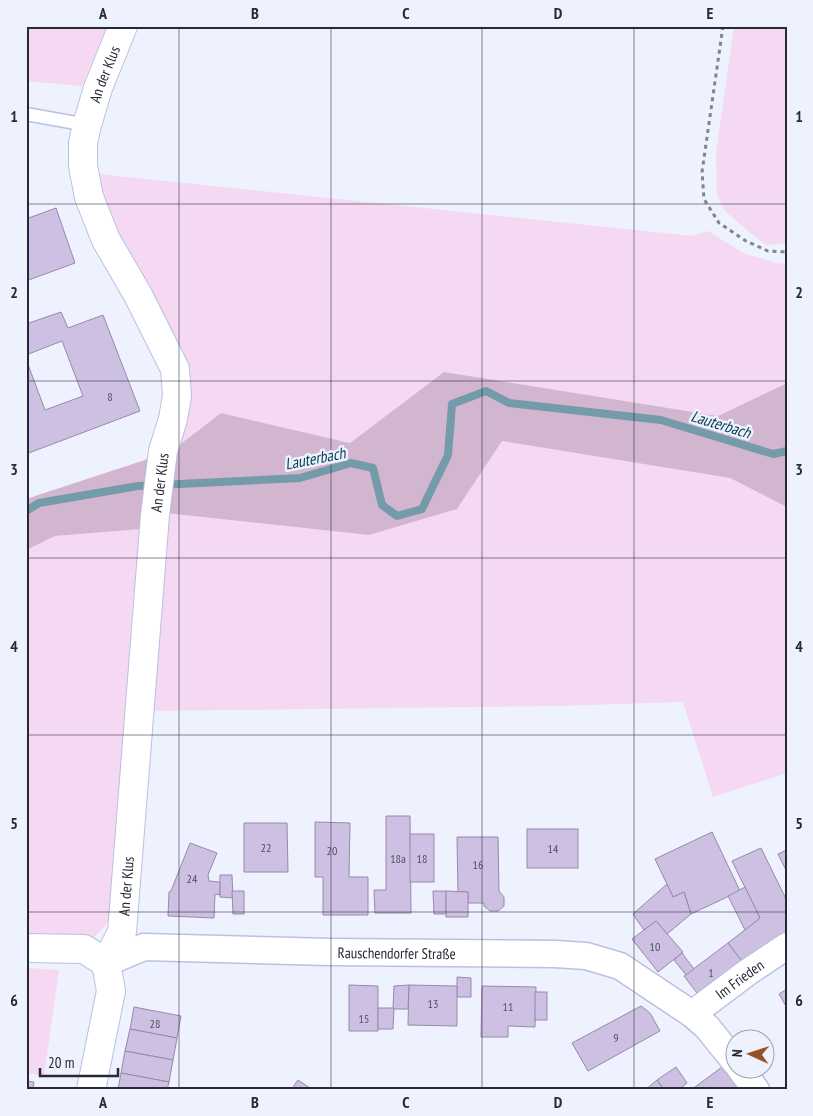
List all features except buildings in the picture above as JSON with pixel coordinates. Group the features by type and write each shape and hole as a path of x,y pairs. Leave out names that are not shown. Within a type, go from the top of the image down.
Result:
{"street":[{"name":"An der Klus","path":"106,963 122,932 155,515 163,451 173,419 177,396 175,369 138,295 106,240 89,197 84,166 82,143 86,125 98,88 124,26"},
{"name":"Im Frieden","path":"692,1014 748,972 787,946"},
{"name":"Rauschendorfer Straße","path":"106,963 144,947 586,956 620,966 692,1014 707,1027 726,1051"},
{"path":"26,948 84,949 106,963 110,991 91,1090"},
{"path":"747,1078 756,1090"}],"lane":[{"path":"26,114 86,125"}],"path":[{"path":"724,26 702,172 704,199 719,223 746,241 768,252 787,252"}],"shaded area":[{"path":"26,26 107,26 82,86 26,81"},
{"path":"734,26 787,26 787,243 766,245 726,212 717,195 716,154"},
{"path":"98,174 692,236 708,231 743,253 781,264 787,262 787,383 718,416 444,372 350,443 221,413 174,449 189,400 110,224"},
{"path":"444,372 718,416 787,383 787,507 730,478 502,441 457,509 369,535 165,513 174,449 221,413 350,443"},
{"path":"502,441 730,478 787,507 787,773 713,797 683,702 557,706 147,711 165,513 369,535 457,509"},
{"path":"151,458 141,529 55,536 26,550 26,499"},
{"path":"141,529 133,599 112,917 95,937 26,935 26,550 55,536"},
{"path":"26,968 59,970 44,1076 26,1073"}],"waterway":[{"name":"Lauterbach","path":"26,511 39,503 138,486 300,478 351,463 373,468 382,505 397,516 422,509 448,455 452,404 486,391 509,403 661,420 773,454 787,451"}]}
